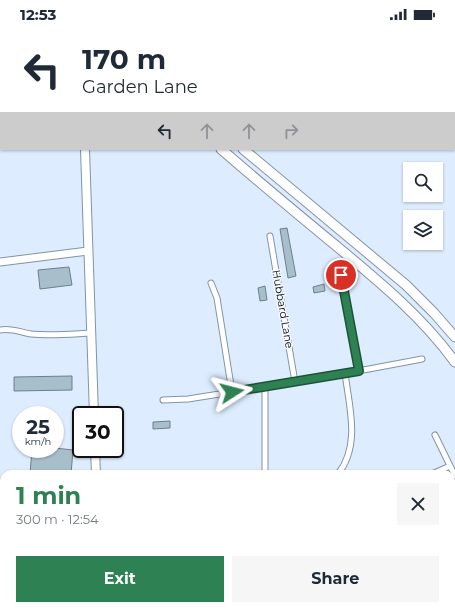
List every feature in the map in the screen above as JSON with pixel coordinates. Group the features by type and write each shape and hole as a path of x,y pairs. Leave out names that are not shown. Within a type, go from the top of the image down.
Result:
{"highway":[{"path":"222,150 398,299 431,332 455,362"},
{"path":"244,150 406,285 455,337"}],"main road":[{"path":"85,150 94,406"},
{"path":"95,458 96,470"}],"street":[{"name":"Hubbard Lane","path":"270,236 294,382"},
{"path":"0,262 88,251"},
{"path":"341,275 359,371"},
{"path":"212,283 217,298 232,392"},
{"path":"0,330 10,329 29,334 91,334"},
{"path":"163,400 188,399 265,387 422,359"},
{"path":"341,470 347,460 351,435 351,414 345,373"},
{"path":"265,387 265,470"},
{"path":"435,436 452,470"},
{"path":"441,470 450,466"}],"building":[{"path":"287,228 296,276 288,278 280,229"},
{"path":"69,267 72,285 40,289 38,270"},
{"path":"324,284 325,291 314,293 313,287"},
{"path":"265,286 267,300 260,301 258,288"},
{"path":"72,376 72,390 14,391 14,377"},
{"path":"170,421 170,428 153,429 153,422"},
{"path":"64,449 72,450 71,470 30,470 31,458 64,458"}],"route":[{"path":"232,392 359,371 341,275"}]}
